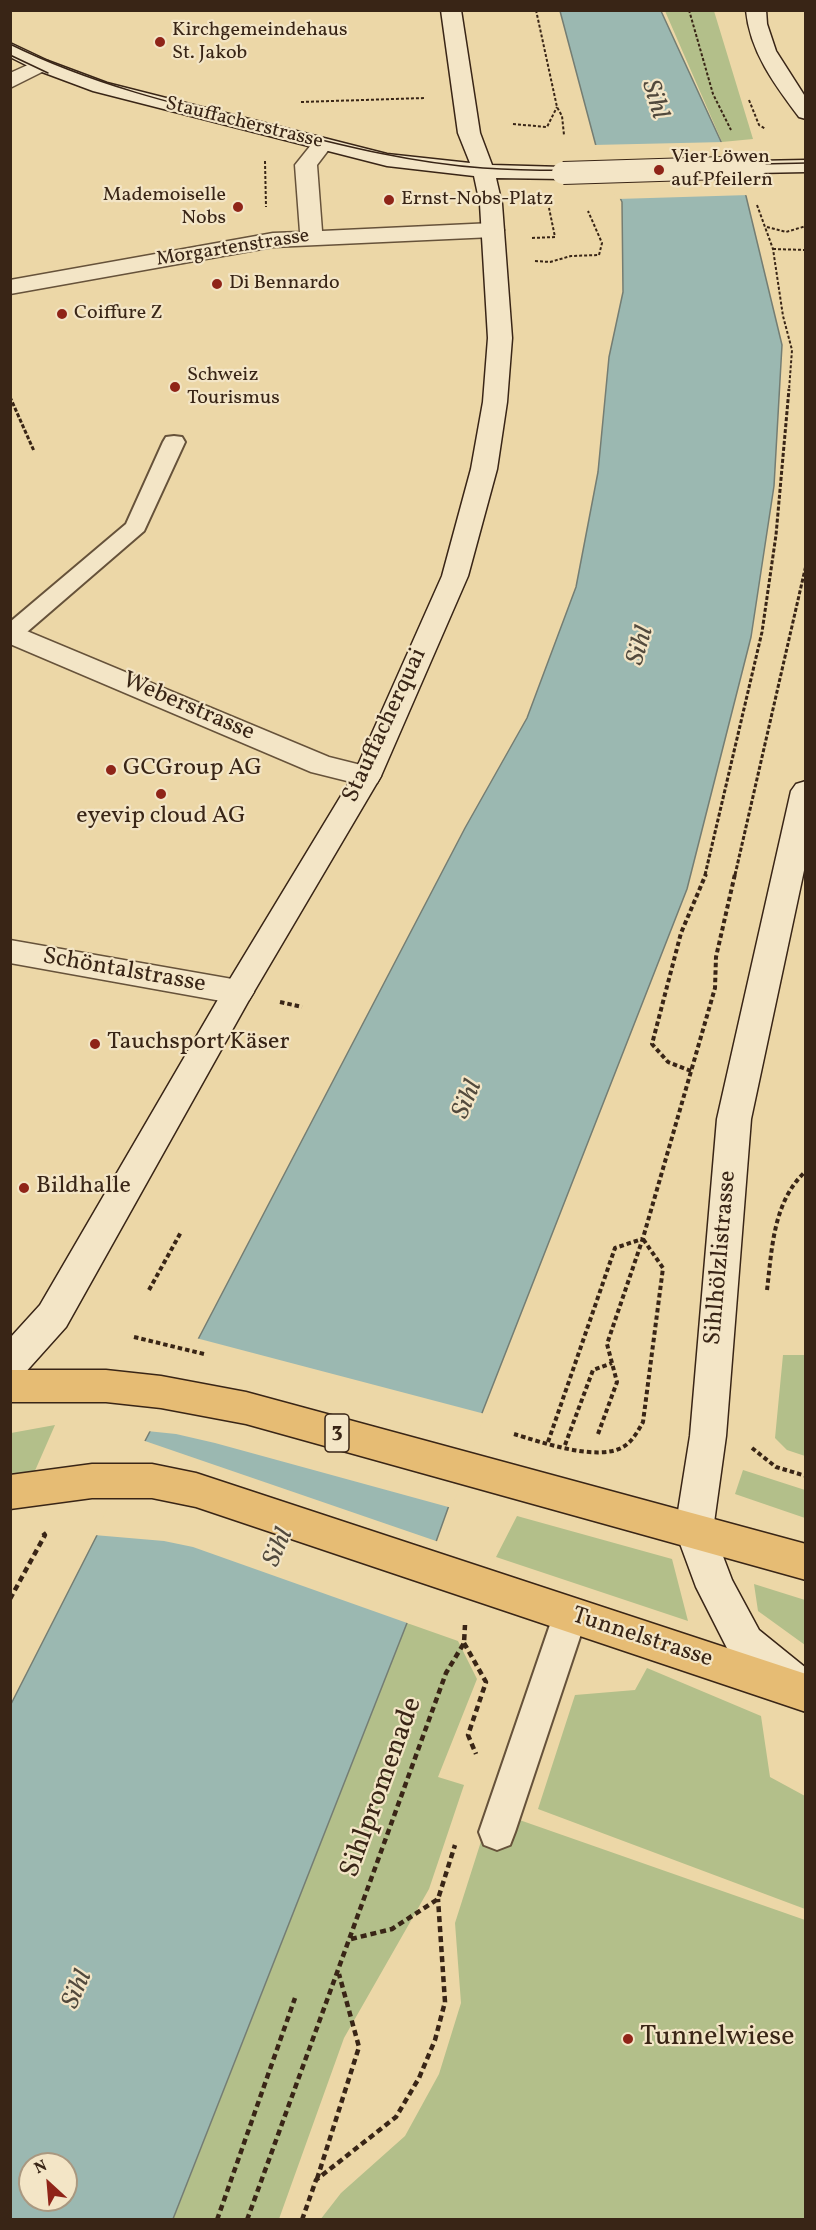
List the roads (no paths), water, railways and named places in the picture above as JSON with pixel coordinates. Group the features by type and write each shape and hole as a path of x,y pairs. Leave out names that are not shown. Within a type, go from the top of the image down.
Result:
{"main road":[{"name":"3","path":"10,1386 106,1386 159,1392 246,1408 806,1562"},
{"name":"Tunnelstrasse","path":"10,1492 92,1481 152,1481 196,1490 472,1602 570,1616 806,1693"}],"street":[{"name":"Stauffacherquai","path":"10,1364 53,1316 238,992 367,776 455,576 484,469 495,402 500,338 493,230 484,171 469,133 450,10"},
{"path":"756,10 756,19 768,54 777,72 806,112"},
{"name":"Stauffacherstrasse","path":"10,49 75,79 137,97 322,144 416,165 484,171 562,173 806,166"},
{"path":"10,82 41,65"},
{"path":"311,237 306,165 322,144"},
{"name":"Morgartenstrasse","path":"10,287 273,240 493,230"},
{"name":"Weberstrasse","path":"11,633 321,765 367,776"},
{"name":"Sihlhölzlistrasse","path":"806,791 734,1119 708,1436 694,1530 714,1587 745,1643 806,1693"},
{"name":"Schöntalstrasse","path":"10,951 238,992"}],"lane":[{"path":"11,633 136,526 174,442"},
{"path":"496,1832 570,1616"}],"water":[{"name":"Sihl","path":"560,11 661,11 746,196 782,345 774,486 751,637 687,889 482,1413 407,1623 173,2219 11,2219 10,1706 145,1441 465,828 527,718 576,587 598,472 609,357 623,292 622,202 596,146"}],"tram line":[{"path":"10,44 72,71 135,92 346,146 428,162 523,170 604,170 806,163"},
{"path":"10,55 48,73"}],"place":[{"name":"Kirchgemeindehaus St. Jakob","path":"160,42"},
{"name":"Vier Löwen auf Pfeilern","path":"659,170"},
{"name":"Ernst-Nobs-Platz","path":"389,200"},
{"name":"Mademoiselle Nobs","path":"238,207"},
{"name":"Di Bennardo","path":"217,284"},
{"name":"Coiffure Z","path":"62,314"},
{"name":"Schweiz Tourismus","path":"175,387"},
{"name":"GCGroup AG","path":"111,770"},
{"name":"eyevip cloud AG","path":"161,794"},
{"name":"Tauchsport Käser","path":"95,1044"},
{"name":"Bildhalle","path":"24,1188"},
{"name":"Tunnelwiese","path":"628,2039"}]}
